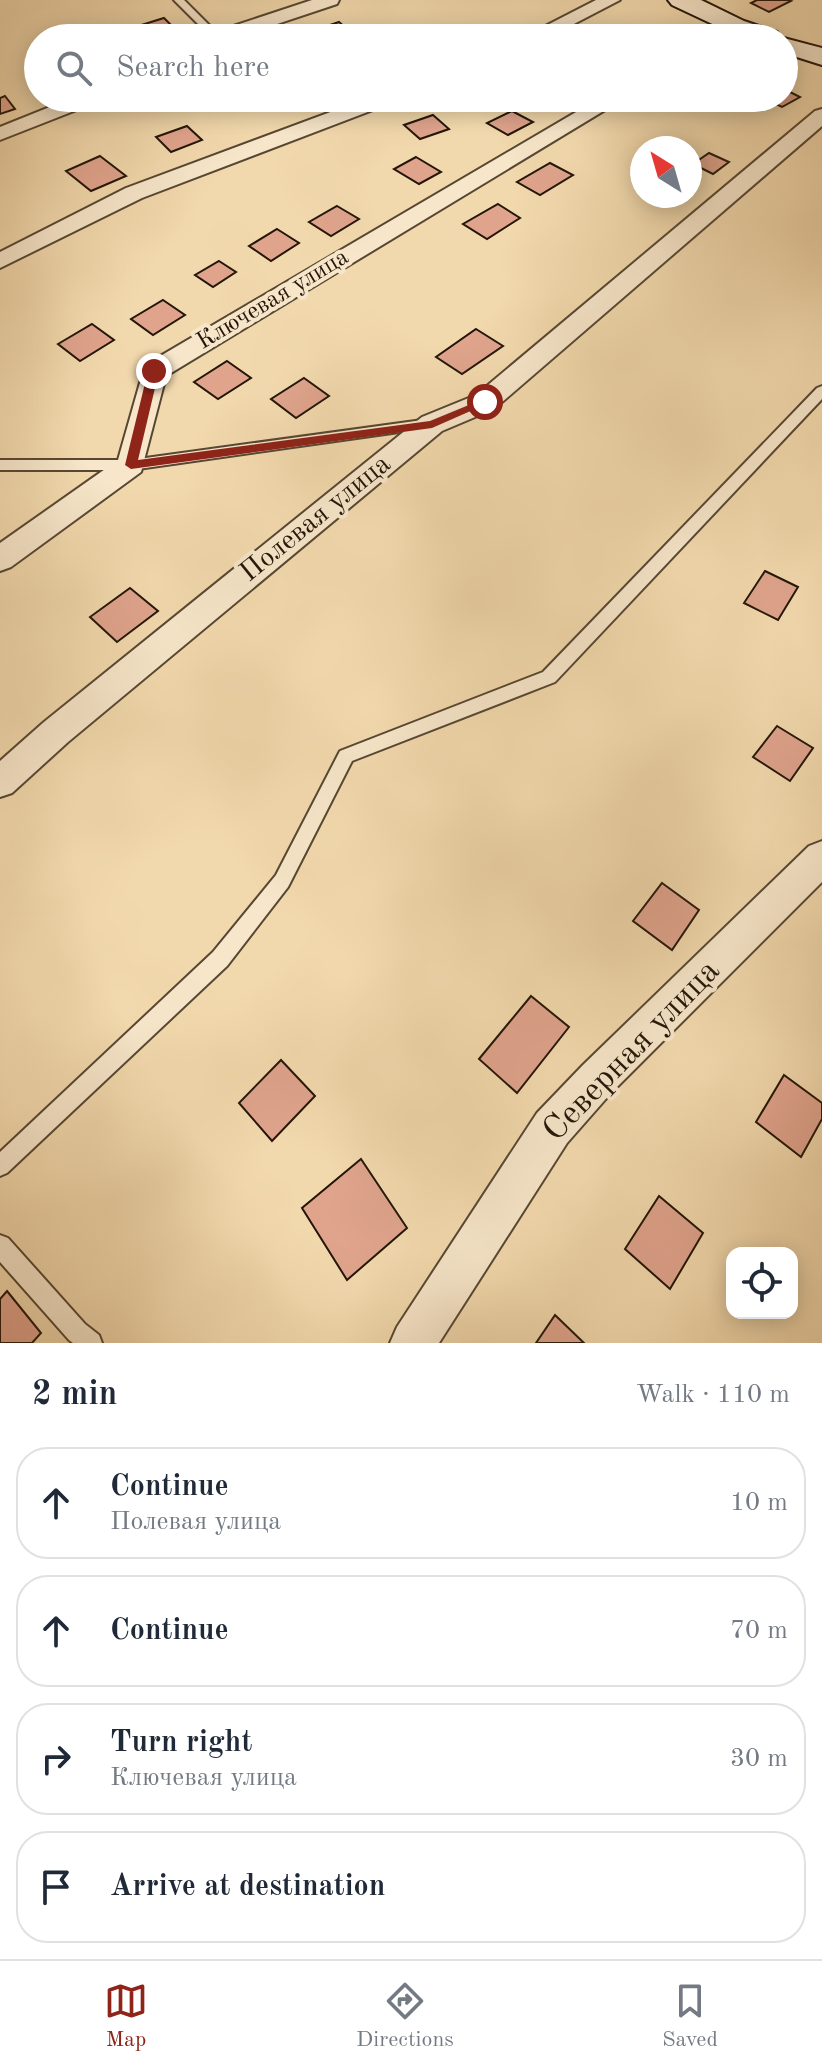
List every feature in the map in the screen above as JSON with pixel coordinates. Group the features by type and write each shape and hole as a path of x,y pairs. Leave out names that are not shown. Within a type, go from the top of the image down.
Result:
{"street":[{"path":"258,24 330,0"},
{"path":"561,24 611,0"},
{"path":"681,0 715,24"},
{"path":"798,49 822,57"},
{"path":"0,134 55,112"},
{"path":"0,261 134,193 350,112"},
{"name":"Ключевая улица","path":"131,465 154,371 591,112"},
{"name":"Полевая улица","path":"0,782 56,732 432,424 485,402 822,115"},
{"path":"0,559 131,465"},
{"name":"Северная улица","path":"413,1343 552,1128 597,1079 822,858"}],"lane":[{"path":"179,0 202,24"},
{"path":"0,1166 220,959 282,881 346,756 549,677 822,391"},
{"path":"0,465 131,465 432,424"},
{"path":"0,1246 77,1332 91,1343"}],"building":[{"path":"757,0 791,1 769,12 751,3"},
{"path":"164,18 170,24 145,24"},
{"path":"5,96 15,109 0,114 0,98"},
{"path":"510,112 533,122 508,135 487,123"},
{"path":"433,115 449,129 420,139 404,125"},
{"path":"187,126 202,140 171,152 156,137"},
{"path":"709,153 729,162 713,174 702,168 702,158"},
{"path":"100,156 126,176 91,191 66,171"},
{"path":"416,157 441,172 419,184 394,169"},
{"path":"550,163 573,175 540,195 517,182"},
{"path":"498,204 520,218 487,239 463,224"},
{"path":"337,206 359,219 331,236 309,222"},
{"path":"277,229 299,243 271,261 249,246"},
{"path":"219,261 236,272 213,287 195,275"},
{"path":"163,300 185,315 153,335 131,319"},
{"path":"92,324 114,340 80,361 58,344"},
{"path":"476,329 503,346 462,374 436,357"},
{"path":"227,361 251,378 218,399 194,382"},
{"path":"304,378 329,396 296,418 271,399"},
{"path":"765,571 798,587 778,620 744,603"},
{"path":"130,588 158,611 117,642 90,617"},
{"path":"777,726 813,748 790,781 753,757"},
{"path":"662,883 699,910 672,950 633,921"},
{"path":"531,996 569,1027 517,1093 479,1059"},
{"path":"281,1060 315,1096 272,1141 239,1103"},
{"path":"784,1075 822,1103 822,1119 801,1157 756,1122"},
{"path":"361,1159 407,1228 347,1280 302,1208"},
{"path":"659,1196 703,1233 670,1289 625,1249"},
{"path":"7,1291 41,1333 32,1343 0,1343 0,1299"},
{"path":"555,1315 584,1343 536,1343"}],"route":[{"path":"154,371 131,465 432,424 485,402"}]}
